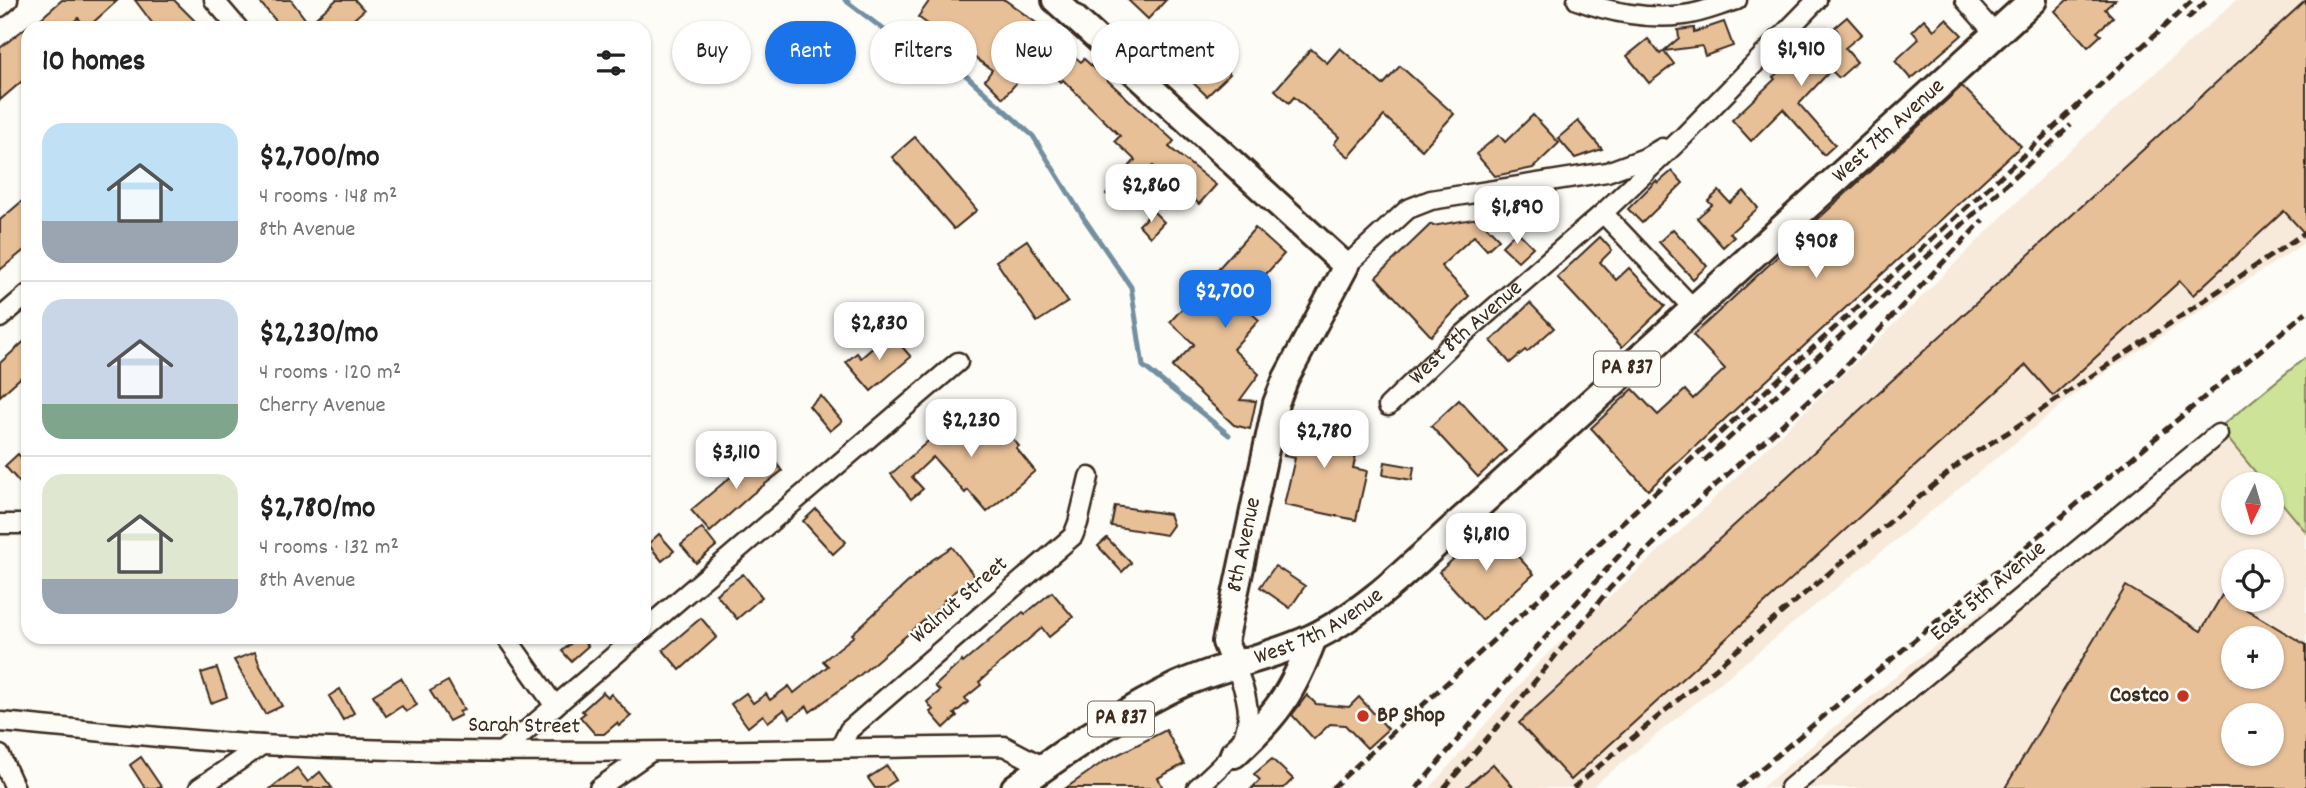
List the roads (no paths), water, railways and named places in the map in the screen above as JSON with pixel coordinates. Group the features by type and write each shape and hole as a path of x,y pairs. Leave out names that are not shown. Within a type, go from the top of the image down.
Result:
{"main road":[{"name":"West 7th Avenue","path":"1235,666 1312,638 1348,617 1389,585 2033,0"},
{"path":"1234,754 1258,732 1285,700 1300,671 1312,638"},
{"name":"PA 837","path":"1015,788 1097,732 1178,686 1235,666"}],"street":[{"path":"0,7 8,0"},
{"path":"214,0 232,21"},
{"path":"1055,0 1346,266"},
{"path":"1577,0 1601,9 1684,15 1737,0"},
{"path":"1632,13 1646,0"},
{"name":"West 8th Avenue","path":"1388,406 1450,345 1603,213 1684,136 1817,0"},
{"path":"1965,0 1996,34"},
{"name":"8th Avenue","path":"1235,666 1225,642 1276,403 1286,378 1346,266 1408,209 1431,200 1607,172 1646,158 1684,136"},
{"path":"1603,213 1693,308"},
{"path":"0,318 21,300"},
{"path":"651,624 958,362"},
{"name":"East 5th Avenue","path":"1790,788 2218,434"},
{"name":"Walnut Street","path":"839,748 849,730 1073,536 1089,477"},
{"path":"0,524 21,524"},
{"path":"511,644 555,706"},
{"path":"501,752 628,644"},
{"name":"West 7th Avenue","path":"1197,788 1234,754 1245,735 1248,714 1245,688 1235,666"},
{"name":"Sarah Street","path":"0,722 262,745 501,752 649,753 1004,746 1044,767"},
{"path":"199,788 262,745"},
{"path":"606,786 649,753"},
{"path":"0,755 15,788"}],"waterway":[{"path":"845,0 896,39 951,62 1033,136 1085,220 1131,287 1143,366 1229,435"}],"railway":[{"path":"1332,788 2193,0"},
{"path":"2187,19 2208,0"},
{"path":"1704,461 2071,125"},
{"path":"1444,788 1511,711 1610,588 1676,521 1840,372 1983,220"},
{"path":"1573,788 1966,458 2306,232"},
{"path":"1738,788 2306,312"},
{"path":"1417,788 1518,668 1633,540"}],"place":[{"name":"Costco","path":"2183,696"},
{"name":"BP Shop","path":"1363,716"}]}
